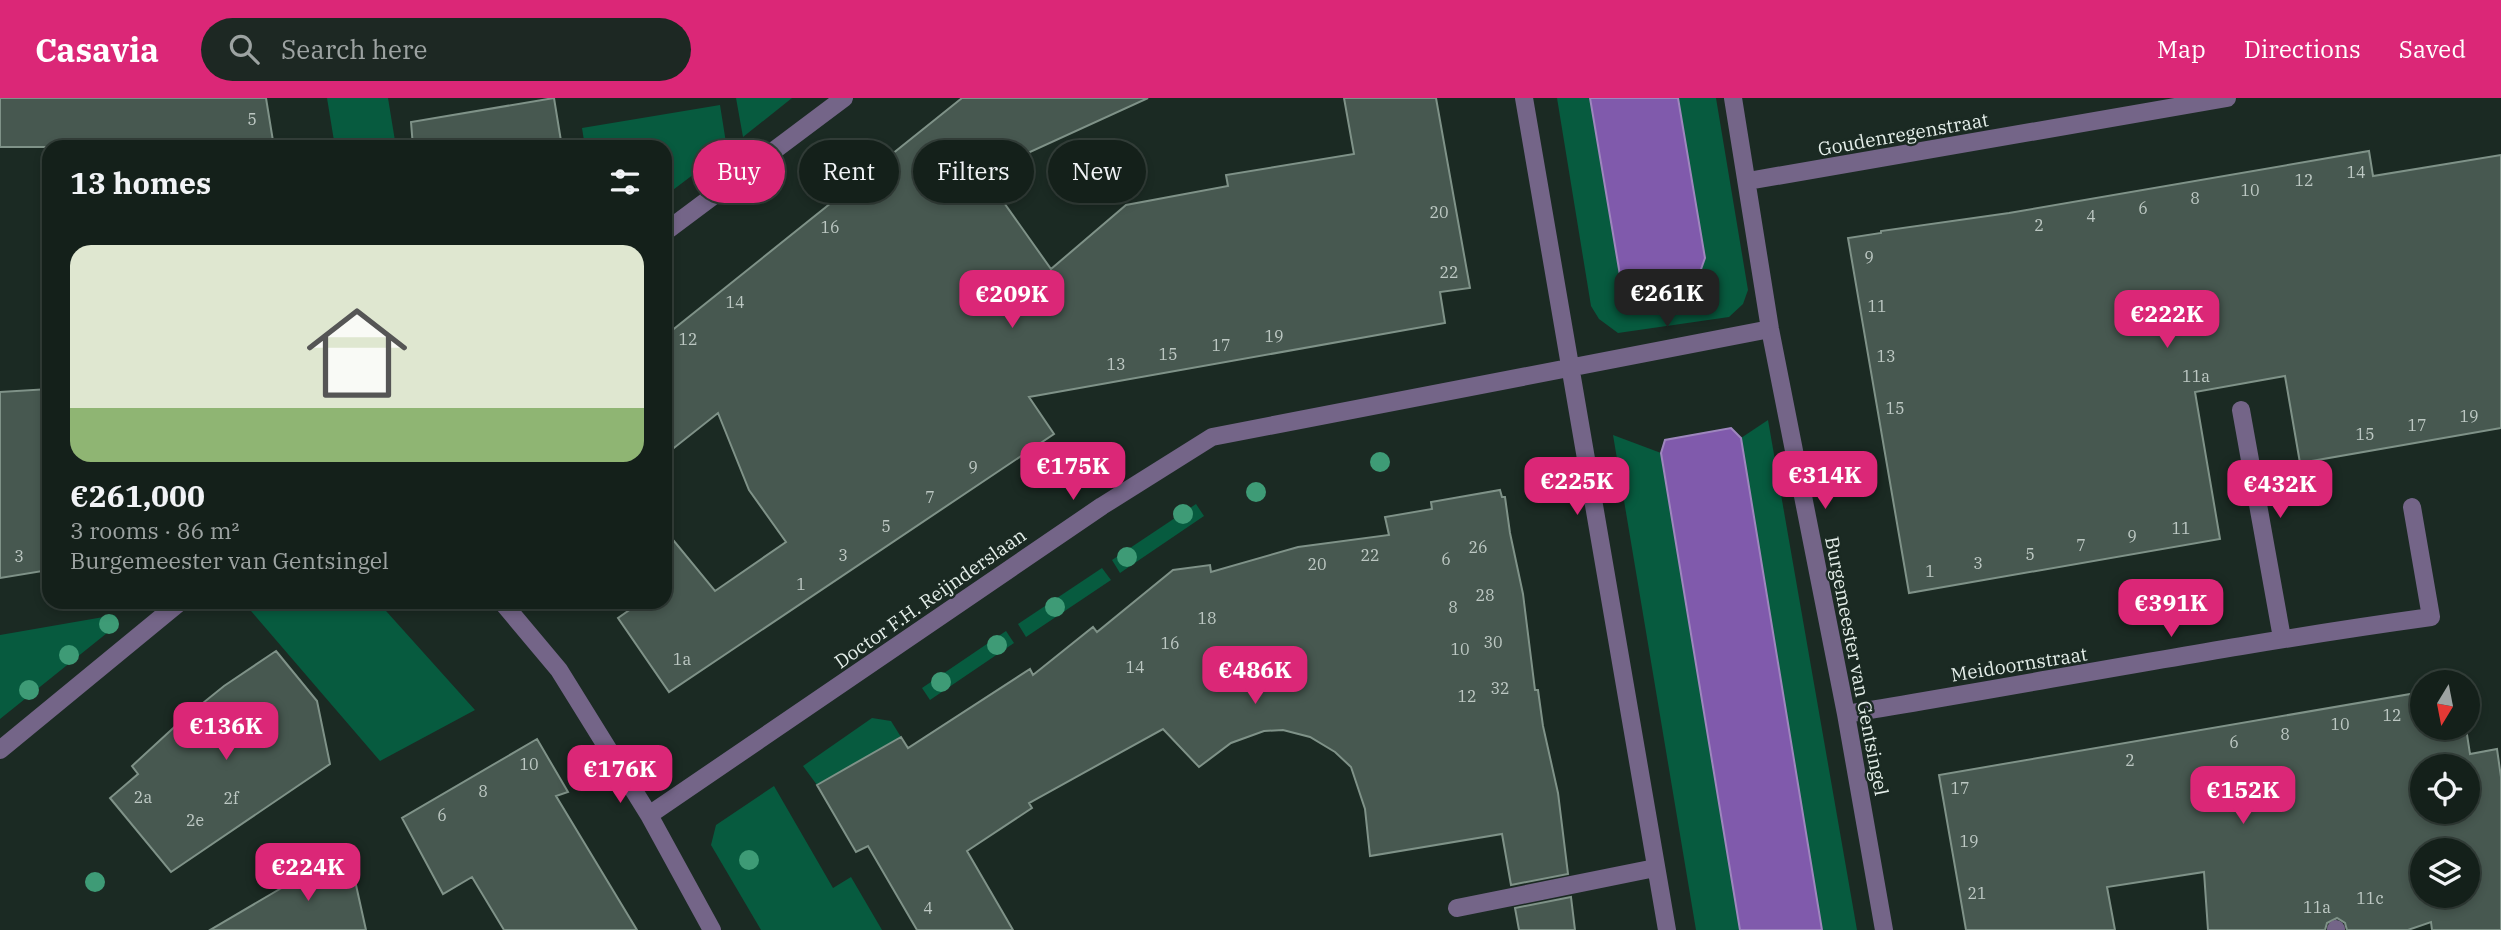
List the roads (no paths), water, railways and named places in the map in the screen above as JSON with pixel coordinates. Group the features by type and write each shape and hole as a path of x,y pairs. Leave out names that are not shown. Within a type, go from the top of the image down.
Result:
{"street":[{"path":"672,227 844,98"},
{"path":"1524,98 1667,930"},
{"name":"Burgemeester van Gentsingel","path":"1733,98 1770,329 1846,714 1884,930"},
{"name":"Goudenregenstraat","path":"1748,181 2188,102 2227,98"},
{"path":"1572,366 1770,329"},
{"name":"Doctor F.H. Reijnderslaan","path":"649,815 1102,506 1212,436 1572,366"},
{"path":"2241,410 2282,638"},
{"name":"Meidoornstraat","path":"1846,714 2077,676 2282,638 2431,617 2412,507"},
{"path":"0,750 171,609"},
{"path":"508,609 559,670 649,815 712,930"},
{"path":"1457,908 1655,868"}]}
